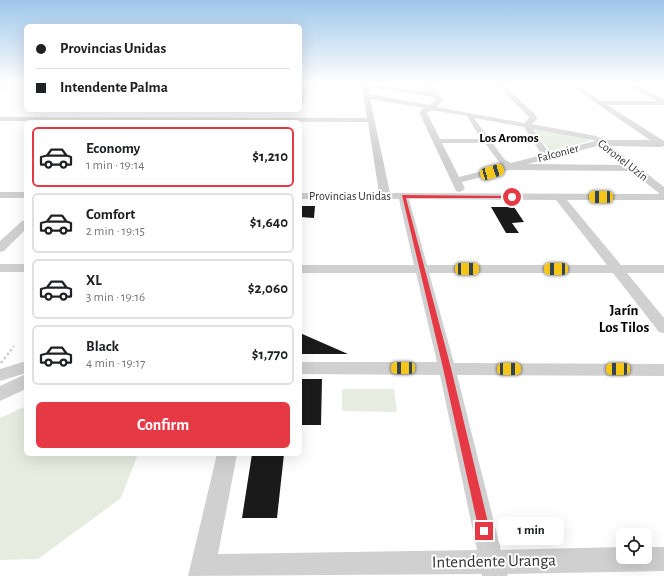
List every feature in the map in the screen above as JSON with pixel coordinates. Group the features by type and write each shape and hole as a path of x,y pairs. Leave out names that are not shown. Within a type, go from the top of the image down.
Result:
{"street":[{"path":"369,109 385,196"},
{"path":"427,109 423,111 464,197"},
{"name":"Coronel Uzín","path":"440,109 594,138 603,142 635,168 662,198"},
{"path":"525,109 532,116 532,119 526,125 547,156"},
{"path":"610,109 661,142"},
{"path":"133,120 141,112"},
{"path":"471,115 470,117 502,162 510,166 635,168"},
{"path":"0,119 43,120"},
{"path":"302,121 371,120"},
{"path":"436,141 486,141"},
{"name":"Falconier","path":"456,181 603,142 661,142"},
{"path":"0,195 24,195"},
{"name":"Provincias Unidas","path":"302,196 662,198"},
{"path":"403,196 447,368 493,568"},
{"path":"559,197 664,328"},
{"path":"1,246 24,225"},
{"path":"0,268 24,268"},
{"path":"302,269 664,269"},
{"path":"0,375 24,368"},
{"path":"302,368 664,370"},
{"path":"0,394 24,382"},
{"path":"202,571 227,456"},
{"name":"Intendente Uranga","path":"202,571 493,568 664,559"}],"path":[{"path":"0,364 14,346"}],"shaded area":[{"path":"533,128 587,138 590,141 550,151"},
{"path":"342,389 394,389 397,412 342,411"},
{"path":"24,407 24,456 137,456 121,498 38,559 0,560 0,418"}],"building":[{"path":"302,206 315,206 314,218 302,217"},
{"path":"491,207 514,207 524,222 512,223 519,233 506,233"},
{"path":"302,334 348,354 302,354"},
{"path":"302,379 322,379 321,425 302,425"},
{"path":"252,456 284,456 277,518 242,518"}],"district":[{"name":"Los Aromos","path":"509,138"},
{"name":"Jarín Los Tilos","path":"624,318"}],"route":[{"path":"484,531 447,368 403,196 512,197"}]}
